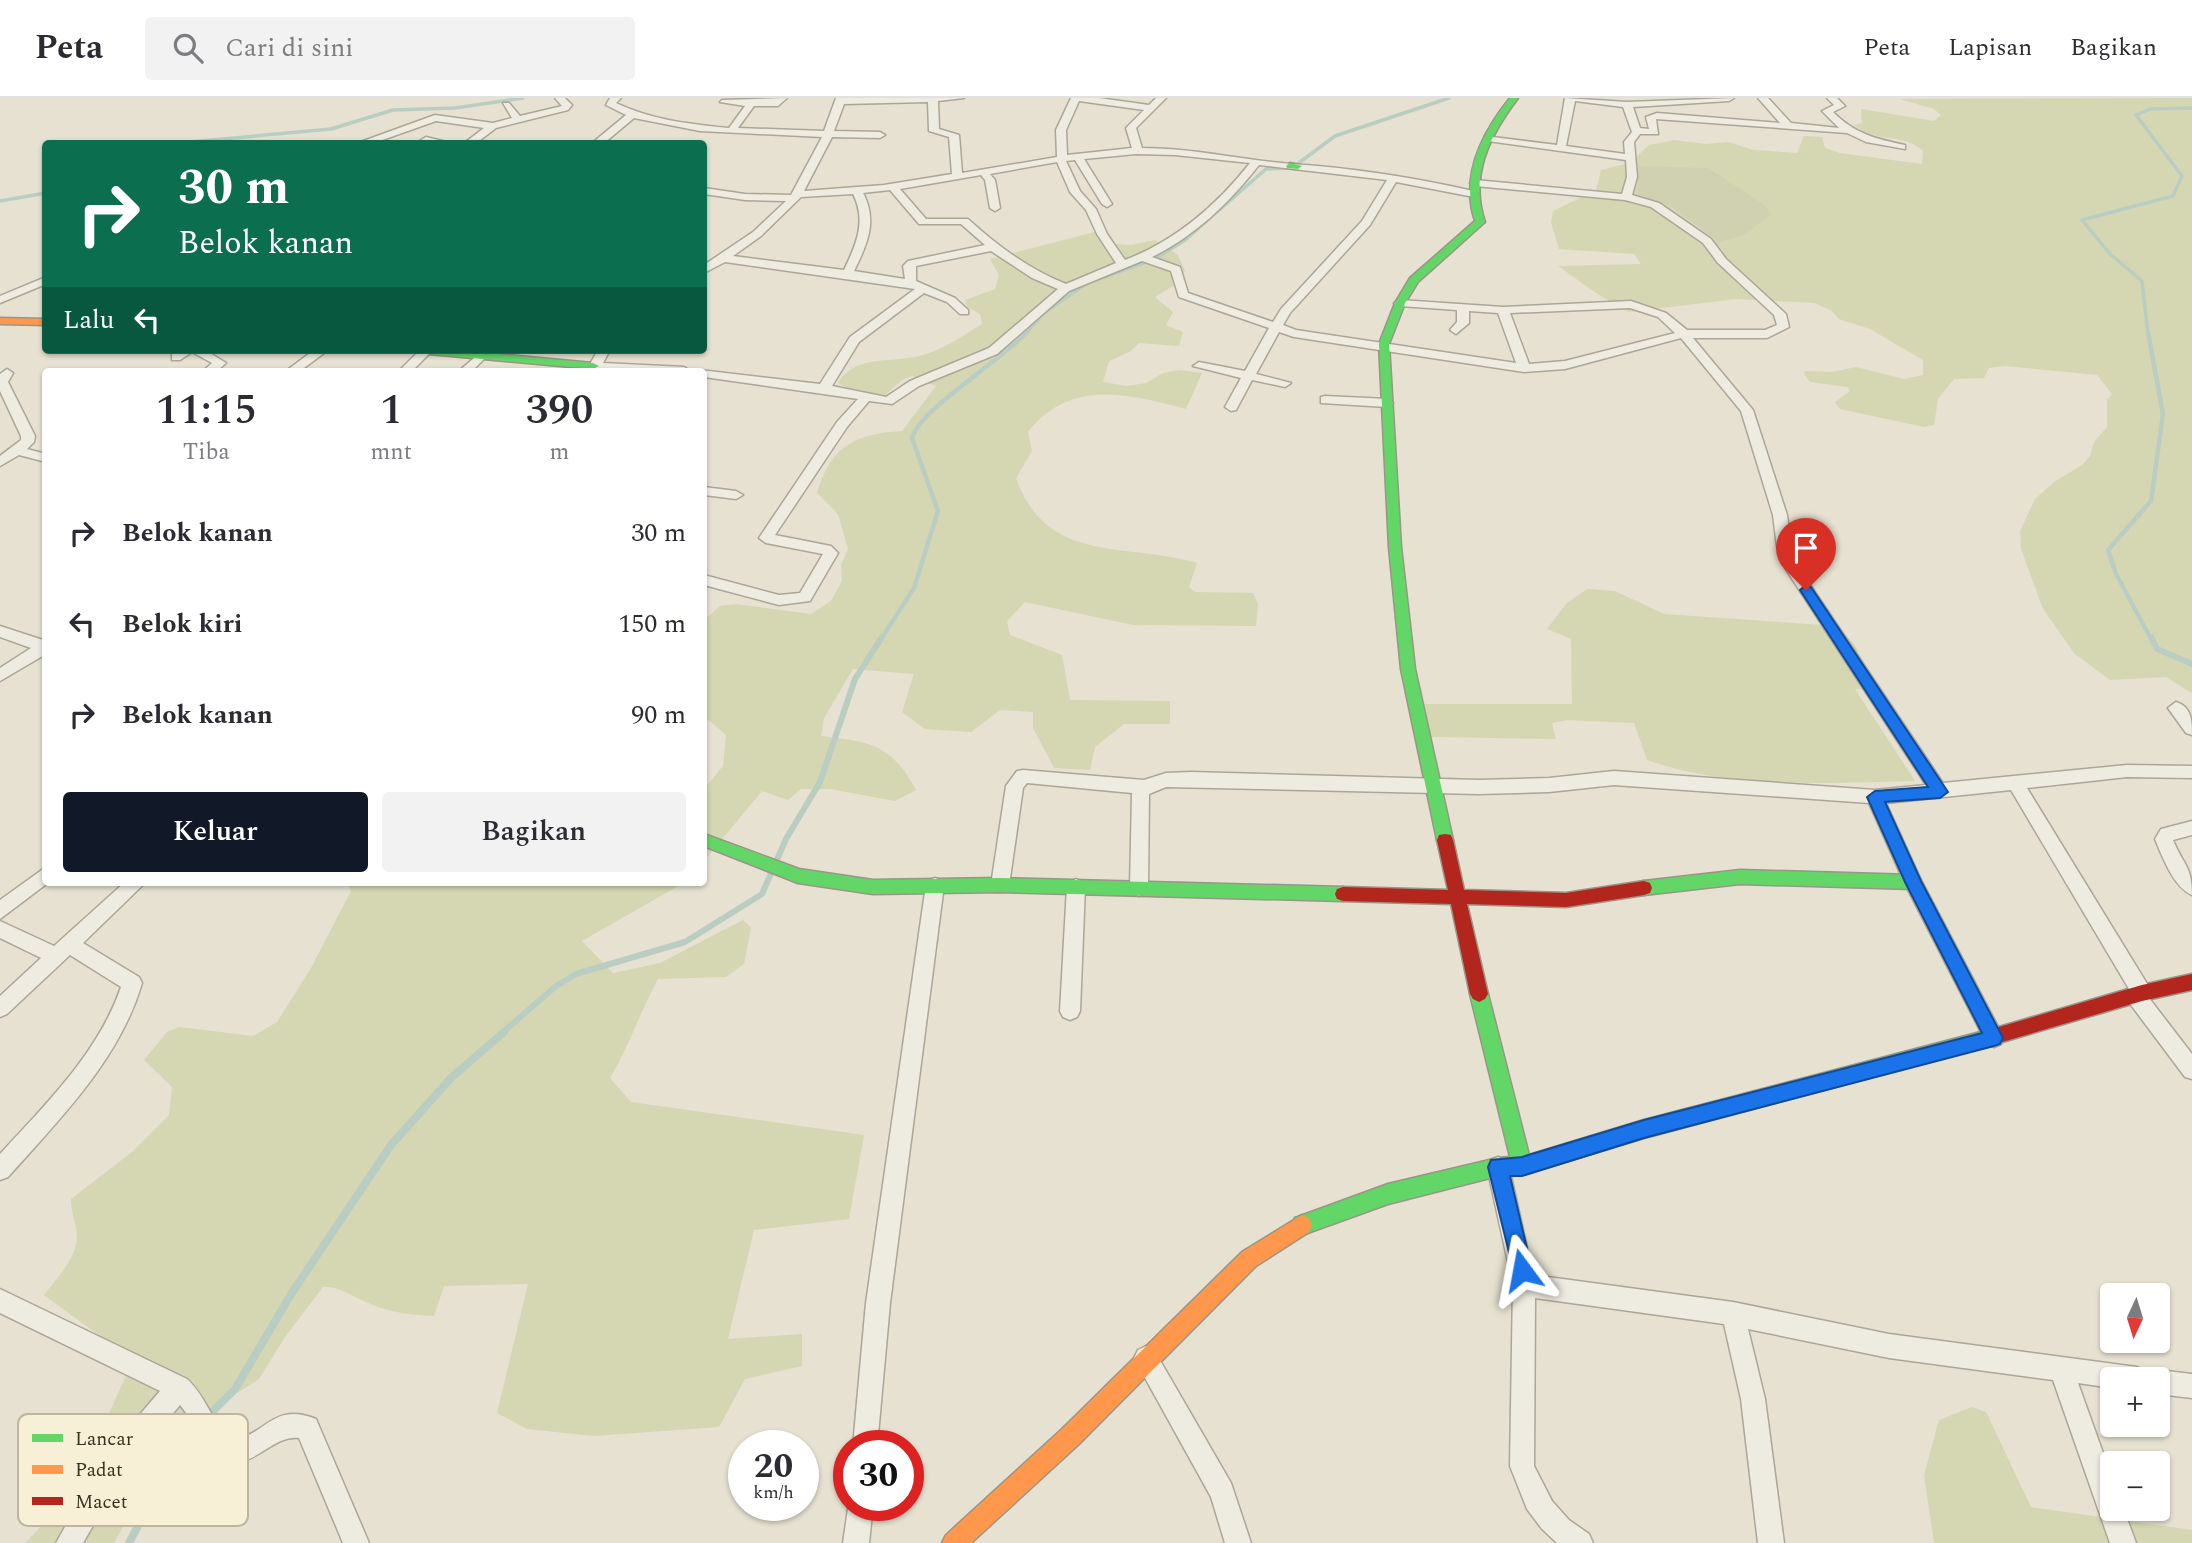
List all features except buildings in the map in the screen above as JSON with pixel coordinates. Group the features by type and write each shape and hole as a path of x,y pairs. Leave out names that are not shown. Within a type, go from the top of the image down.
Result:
{"street":[{"path":"474,140 493,126 565,108 567,105 560,98"},
{"path":"615,98 609,103 631,116 712,128 880,135"},
{"path":"725,102 778,103 782,98"},
{"path":"707,268 771,224 798,196 829,132 840,100 959,98"},
{"path":"1122,264 1102,234 1091,209 1075,192 1062,160 1061,130 1077,98 1152,107"},
{"path":"1138,151 1131,128 1160,98"},
{"path":"1514,98 1499,115 1477,164 1472,209 1480,222 1423,270 1400,303 1384,344 1403,629 1416,713 1436,787 1458,898 1522,1166"},
{"path":"1560,148 1566,136 1564,117 1571,98 1628,105 1666,100 1729,98"},
{"path":"1763,98 1788,126"},
{"path":"1832,98 1840,106 1827,111 1845,131"},
{"path":"933,100 934,131 954,135 957,176"},
{"path":"733,129 751,103"},
{"path":"506,105 518,120"},
{"path":"1626,197 1632,177 1629,142 1636,131 1628,105"},
{"path":"454,111 462,121"},
{"path":"601,140 631,116"},
{"path":"1636,131 1655,132 1651,117 1657,116 1845,131 1864,140 1902,147"},
{"path":"371,140 426,119 493,126"},
{"path":"702,140 712,128"},
{"path":"1488,138 1629,158"},
{"path":"426,139 431,140"},
{"path":"707,191 745,197 857,192 983,171 1138,151 1294,166 1474,189 1626,197 1655,205 1692,227 1722,261 1780,314 1784,323 1781,330 1767,334 1684,334 1565,365 1524,368 1418,353 1384,344 1294,332 1276,327 1184,295 1176,269 1170,264 1141,257"},
{"path":"1079,158 1107,204"},
{"path":"707,373 824,387 888,401 921,379 994,351 1037,308 1066,288 1141,257 1181,235 1225,202 1256,162"},
{"path":"983,171 990,180 995,208"},
{"path":"1231,407 1295,298 1366,223 1393,180"},
{"path":"894,187 923,222 964,221 993,247 1036,276 1066,288"},
{"path":"848,273 868,219 867,208 857,192"},
{"path":"911,283 909,266 912,263 993,247"},
{"path":"723,258 911,283 951,300 964,312"},
{"path":"0,300 42,282"},
{"path":"824,387 854,340 923,288"},
{"path":"1400,303 1503,310 1631,304 1662,315 1684,334 1747,410 1780,515 1784,546 1792,568 1940,792"},
{"path":"1456,330 1463,323 1463,308"},
{"path":"1503,310 1524,368"},
{"path":"0,321 42,322"},
{"path":"203,354 220,363 213,368"},
{"path":"296,368 316,354"},
{"path":"408,368 423,354"},
{"path":"476,354 592,368"},
{"path":"1199,366 1285,383"},
{"path":"7,373 2,382 20,416 22,446"},
{"path":"710,581 779,600 805,597 831,553 826,549 766,538 842,425 866,397"},
{"path":"1325,400 1387,403"},
{"path":"0,462 42,434"},
{"path":"22,446 42,456"},
{"path":"707,491 736,495"},
{"path":"0,631 42,645"},
{"path":"0,675 42,648"},
{"path":"2176,708 2192,729"},
{"path":"1000,885 1016,786 1023,776 1144,787 1166,780 1203,779 1436,787 1549,785 1614,778 1875,797 2127,771 2192,772"},
{"path":"2016,784 2138,994 2192,1070"},
{"path":"1139,888 1139,807 1144,787"},
{"path":"1875,797 1913,882 1994,1038"},
{"path":"2192,828 2167,834 2164,839 2171,857 2192,887"},
{"path":"707,841 798,876 873,887 1000,885 1139,888 1187,892 1587,900 1680,881 1752,876 1913,882"},
{"path":"1,908 42,877"},
{"path":"866,1430 878,1303 935,885"},
{"path":"0,1009 133,886"},
{"path":"1070,1011 1076,887"},
{"path":"0,929 64,951 132,983 105,1043 74,1088 0,1170"},
{"path":"954,1543 1070,1437 1146,1358 1249,1259 1309,1220 1388,1194 1498,1167 1522,1166 1644,1129 1994,1038 2138,994 2192,982"},
{"path":"1498,1167 1524,1285 1522,1466 1527,1485 1539,1506 1580,1543"},
{"path":"1524,1285 1733,1314 1889,1346 2100,1374"},
{"path":"0,1301 187,1395 198,1414"},
{"path":"1733,1314 1754,1399 1772,1543"},
{"path":"1146,1358 1216,1481 1243,1543"},
{"path":"2061,1369 2123,1543"},
{"path":"2170,1383 2192,1386"},
{"path":"167,1414 187,1395"},
{"path":"248,1448 281,1425 296,1422 307,1428 356,1543"},
{"path":"856,1543 858,1521"},
{"path":"69,1543 79,1526"}],"green space":[{"path":"2192,98 2192,693 2166,677 2110,680 2074,653 2043,609 2021,549 2020,531 2035,499 2054,482 2082,465 2090,456 2094,442 2107,427 2107,400 2112,394 2097,375 2005,366 1989,368 1984,378 1954,379 1938,399 1934,425 1924,427 1840,409 1835,402 1850,391 1848,387 1810,382 1804,374 1805,371 1832,372 1856,367 1904,379 1923,375 1923,360 1870,329 1839,319 1831,310 1814,303 1736,299 1629,312 1558,266 1641,264 1634,254 1559,249 1551,222 1553,211 1596,190 1601,170 1630,163 1649,145 1674,140 1706,144 1729,142 1753,150 1797,153 1804,136 1822,137 1825,148 1840,153 1922,164 1923,151 1915,145 1870,134 1854,125 1862,123 1861,109 1934,121 1941,115 1934,109 1900,99"},
{"path":"1638,166 1708,168 1763,204 1771,214 1744,235 1719,242 1672,207 1638,194"},
{"path":"1106,229 1116,244 1131,245 1155,240 1178,255 1185,271 1175,285 1155,297 1173,312 1166,325 1183,332 1179,346 1139,343 1131,351 1109,361 1103,382 1127,386 1146,383 1163,373 1179,370 1202,373 1186,409 1122,395 1082,397 1063,404 1045,415 1028,432 1032,451 1016,478 1030,506 1047,525 1068,538 1116,550 1197,563 1189,587 1195,592 1253,593 1258,604 1256,626 1133,625 1025,602 1007,621 1010,635 1062,655 1070,700 1170,701 1170,724 1124,724 1095,747 1090,770 1054,768 1033,728 1033,712 1000,710 971,732 925,729 902,712 914,674 853,669 824,718 821,736 853,740 878,748 898,763 916,790 895,801 830,789 801,789 788,800 762,791 707,857 707,785 723,766 726,735 707,720 707,617 720,606 736,604 811,614 831,601 842,581 841,565 848,549 838,514 817,493 823,477 830,463 848,445 871,435 902,431 936,386 912,376 902,380 884,396 849,389 838,383 855,367 876,361 912,358 931,352 982,324 980,314 967,307 965,300 995,289 999,275 990,259"},
{"path":"1587,589 1615,591 1664,614 1837,626 1855,645 1876,688 1855,689 1915,781 1779,782 1711,776 1647,760 1634,723 1567,720 1552,723 1556,739 1431,737 1424,704 1572,704 1571,639 1547,629 1566,604"},
{"path":"348,886 678,886 582,941 613,973 660,963 743,920 751,928 744,964 726,977 658,979 610,1078 631,1102 864,1135 849,1219 754,1230 728,1339 802,1334 802,1366 745,1379 719,1427 594,1436 527,1429 497,1413 528,1284 444,1286 434,1316 389,1310 339,1289 323,1287 285,1337 259,1379 204,1414 109,1414 133,1360 44,1295 65,1268 76,1245 77,1232 71,1199 132,1152 169,1115 172,1087 144,1060 167,1032 179,1027 253,1036 277,1022 311,968 351,891"},
{"path":"1972,1407 1986,1412 2031,1507 2100,1517 2100,1521 2129,1521 2192,1530 2192,1543 1934,1543 1924,1475 1939,1420"},
{"path":"41,1526 124,1526 114,1543 25,1543"}],"waterway":[{"path":"211,140 331,129 393,110 455,108 523,98"},
{"path":"1026,333 1044,313 1087,283 1155,259 1185,240 1266,169 1292,168 1335,136 1449,98"},
{"path":"2148,334 2142,281 2111,255 2082,220 2173,196 2182,176 2136,115 2150,109 2192,108"},
{"path":"0,201 42,194"},
{"path":"2148,332 2163,414 2151,501 2108,550 2116,574 2151,639"},
{"path":"881,639 914,588 938,511 912,438 929,414 1026,333"},
{"path":"502,1033 556,986 576,974 685,942 762,894 786,839 820,782 855,679 882,637"},
{"path":"2151,637 2157,649 2192,664"},
{"path":"210,1414 235,1389 293,1291 391,1145 451,1078 504,1032"},
{"path":"129,1543 138,1526"}],"traffic: fast":[{"path":"1445,840 1408,669 1395,547 1384,344 1400,303 1414,280 1480,222 1475,206 1475,173 1486,140 1514,98"},
{"path":"1290,166 1298,166"},
{"path":"462,354 593,366"},
{"path":"707,841 798,876 873,887 1000,885 1343,894"},
{"path":"1644,888 1740,877 1913,882"},
{"path":"1479,994 1522,1166"},
{"path":"1302,1225 1388,1194 1498,1167 1522,1166 1644,1129 1992,1037"}],"traffic: slow":[{"path":"0,321 42,322"},
{"path":"954,1543 1070,1437 1249,1259 1302,1225"}],"traffic: jam":[{"path":"1445,840 1479,994"},
{"path":"1343,894 1566,900 1644,888"},
{"path":"1992,1037 2142,993 2192,982"}],"route":[{"path":"1522,1270 1498,1167 1522,1166 1644,1129 1994,1038 1913,882 1875,797 1940,792 1806,590"}]}
